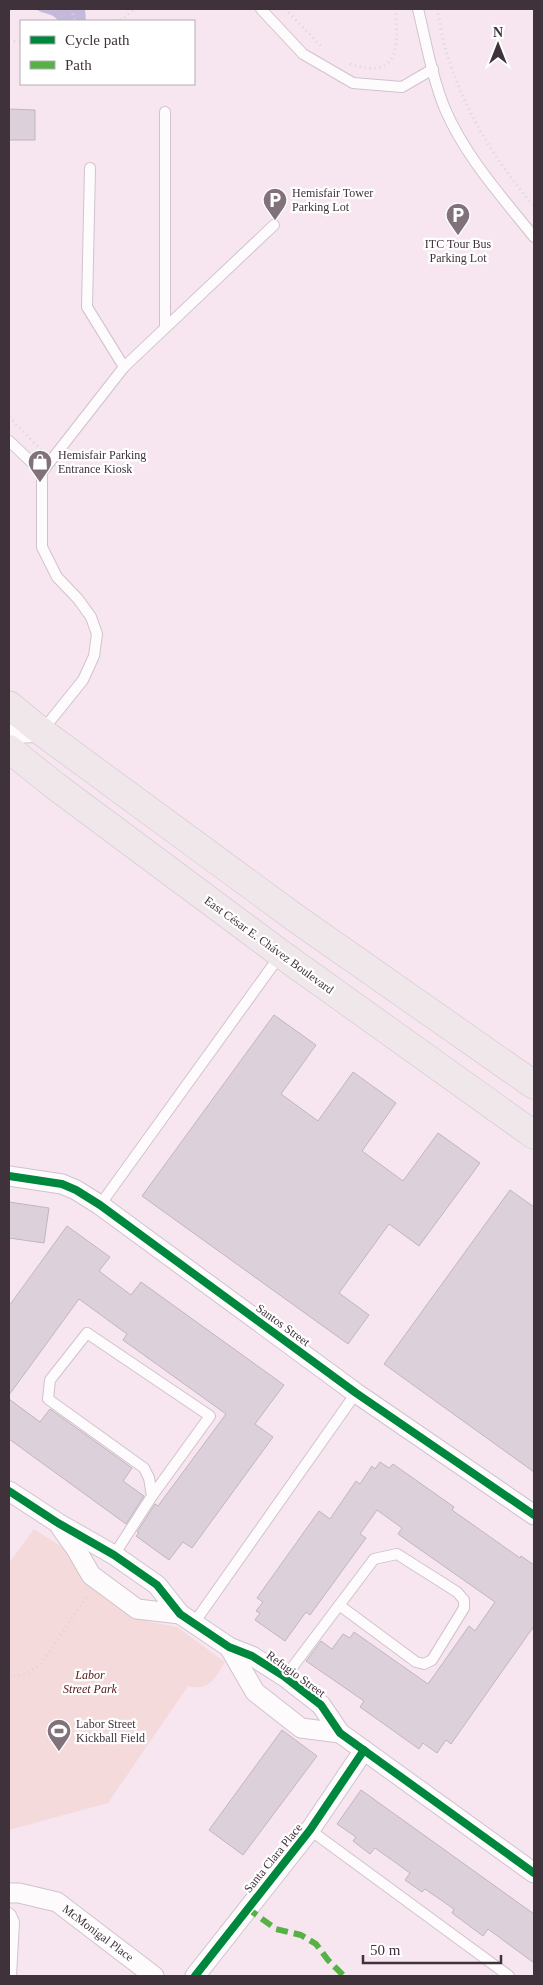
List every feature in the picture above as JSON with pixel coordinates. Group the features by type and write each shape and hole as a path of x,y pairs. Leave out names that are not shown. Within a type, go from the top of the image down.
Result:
{"main road":[{"path":"9,705 42,732 294,917 534,1084"},
{"name":"East César E. Chávez Boulevard","path":"9,749 54,785 281,954 534,1135"}],"street":[{"path":"9,734 42,732"},
{"name":"Santos Street","path":"9,1176 62,1184 76,1190 100,1205 356,1393 534,1515"},
{"name":"Refugio Street","path":"9,1491 58,1523 114,1555 157,1585 187,1618 229,1647 252,1656 285,1677 321,1705 340,1733 534,1873"},
{"name":"Refugio Street","path":"58,1523 91,1575 138,1609 187,1618"},
{"name":"Refugio Street","path":"229,1647 255,1692 301,1728 340,1733"},
{"name":"Santa Clara Place","path":"195,1976 310,1830 364,1750"},
{"name":"McMonigal Place","path":"9,1893 19,1893 57,1902 154,1976"}],"lane":[{"path":"261,9 303,54 353,83 402,87 433,69"},
{"path":"418,9 445,108 464,145 534,237"},
{"path":"165,112 165,328"},
{"path":"90,168 87,306 124,367"},
{"path":"42,732 83,680 94,656 96,634 91,617 57,577 42,547 42,472 124,367 274,225"},
{"path":"9,440 42,472"},
{"path":"100,1205 281,954"},
{"path":"114,1555 152,1496 210,1416 88,1333 50,1380 48,1399 144,1468 149,1478 152,1496"},
{"path":"187,1618 356,1393"},
{"path":"285,1677 339,1605 374,1559 397,1554 457,1592 464,1600 464,1608 432,1660 424,1664 416,1662 339,1605"},
{"path":"310,1830 509,1976"},
{"path":"9,1913 12,1915 14,1922 11,1976"}],"path":[{"path":"118,20 124,18 134,9"},
{"path":"285,9 327,51"},
{"path":"347,63 373,68 387,65 394,57 396,43 395,9"},
{"path":"436,9 446,50 466,103 495,154 534,206"},
{"path":"9,1678 25,1674 40,1665 92,1588"}],"green space":[{"name":"Labor Street Park","path":"34,1529 65,1549 101,1590 146,1621 177,1627 225,1662 215,1678 207,1685 202,1687 188,1686 108,1803 9,1830 9,1563"}],"shaded area":[{"path":"36,9 85,9 86,20 57,20 53,16"}],"building":[{"path":"9,109 35,110 35,140 9,140"},
{"path":"274,1015 316,1045 281,1094 318,1121 353,1072 396,1103 362,1151 403,1181 438,1133 480,1163 419,1246 389,1224 339,1293 369,1315 348,1344 142,1196"},
{"path":"510,1190 534,1207 534,1472 384,1364"},
{"path":"9,1202 49,1208 44,1243 9,1238"},
{"path":"67,1226 110,1257 99,1271 131,1295 141,1282 284,1385 255,1424 273,1437 192,1548 183,1542 169,1560 136,1536 139,1533 137,1532 155,1504 158,1506 226,1414 123,1340 127,1334 79,1299 9,1395 9,1306"},
{"path":"9,1399 40,1422 50,1409 132,1468 123,1481 144,1496 126,1524 9,1439"},
{"path":"380,1462 389,1468 393,1464 454,1507 452,1510 520,1558 521,1556 534,1565 534,1626 451,1744 446,1740 437,1753 423,1743 419,1749 360,1707 364,1701 306,1661 321,1641 332,1649 343,1634 350,1638 354,1632 428,1684 469,1626 475,1631 495,1602 398,1534 402,1528 377,1510 360,1534 366,1538 310,1615 306,1612 285,1641 255,1620 260,1613 256,1611 263,1602 257,1598 319,1511 330,1519 356,1481 360,1484 372,1466 375,1469"},
{"path":"282,1730 317,1756 243,1855 209,1830"},
{"path":"361,1790 534,1914 534,1963 488,1929 483,1936 452,1913 454,1909 425,1889 422,1892 405,1880 410,1873 375,1848 370,1854 353,1841 356,1837 337,1824"}],"marked path":[{"path":"247,1908 276,1929 301,1935 316,1944 328,1960 344,1976"}],"cycle path":[{"path":"9,1176 62,1184 76,1190 100,1205 356,1393 534,1515"},
{"path":"9,1491 58,1523 114,1555 157,1585 180,1614 229,1647 252,1656 285,1677 321,1705 340,1733 534,1873"},
{"path":"195,1976 310,1830 364,1750"}],"place":[{"name":"Hemisfair Tower Parking Lot","path":"275,221"},
{"name":"ITC Tour Bus Parking Lot","path":"458,236"},
{"name":"Hemisfair Parking Entrance Kiosk","path":"40,483"},
{"name":"Labor Street Kickball Field","path":"59,1752"}]}
